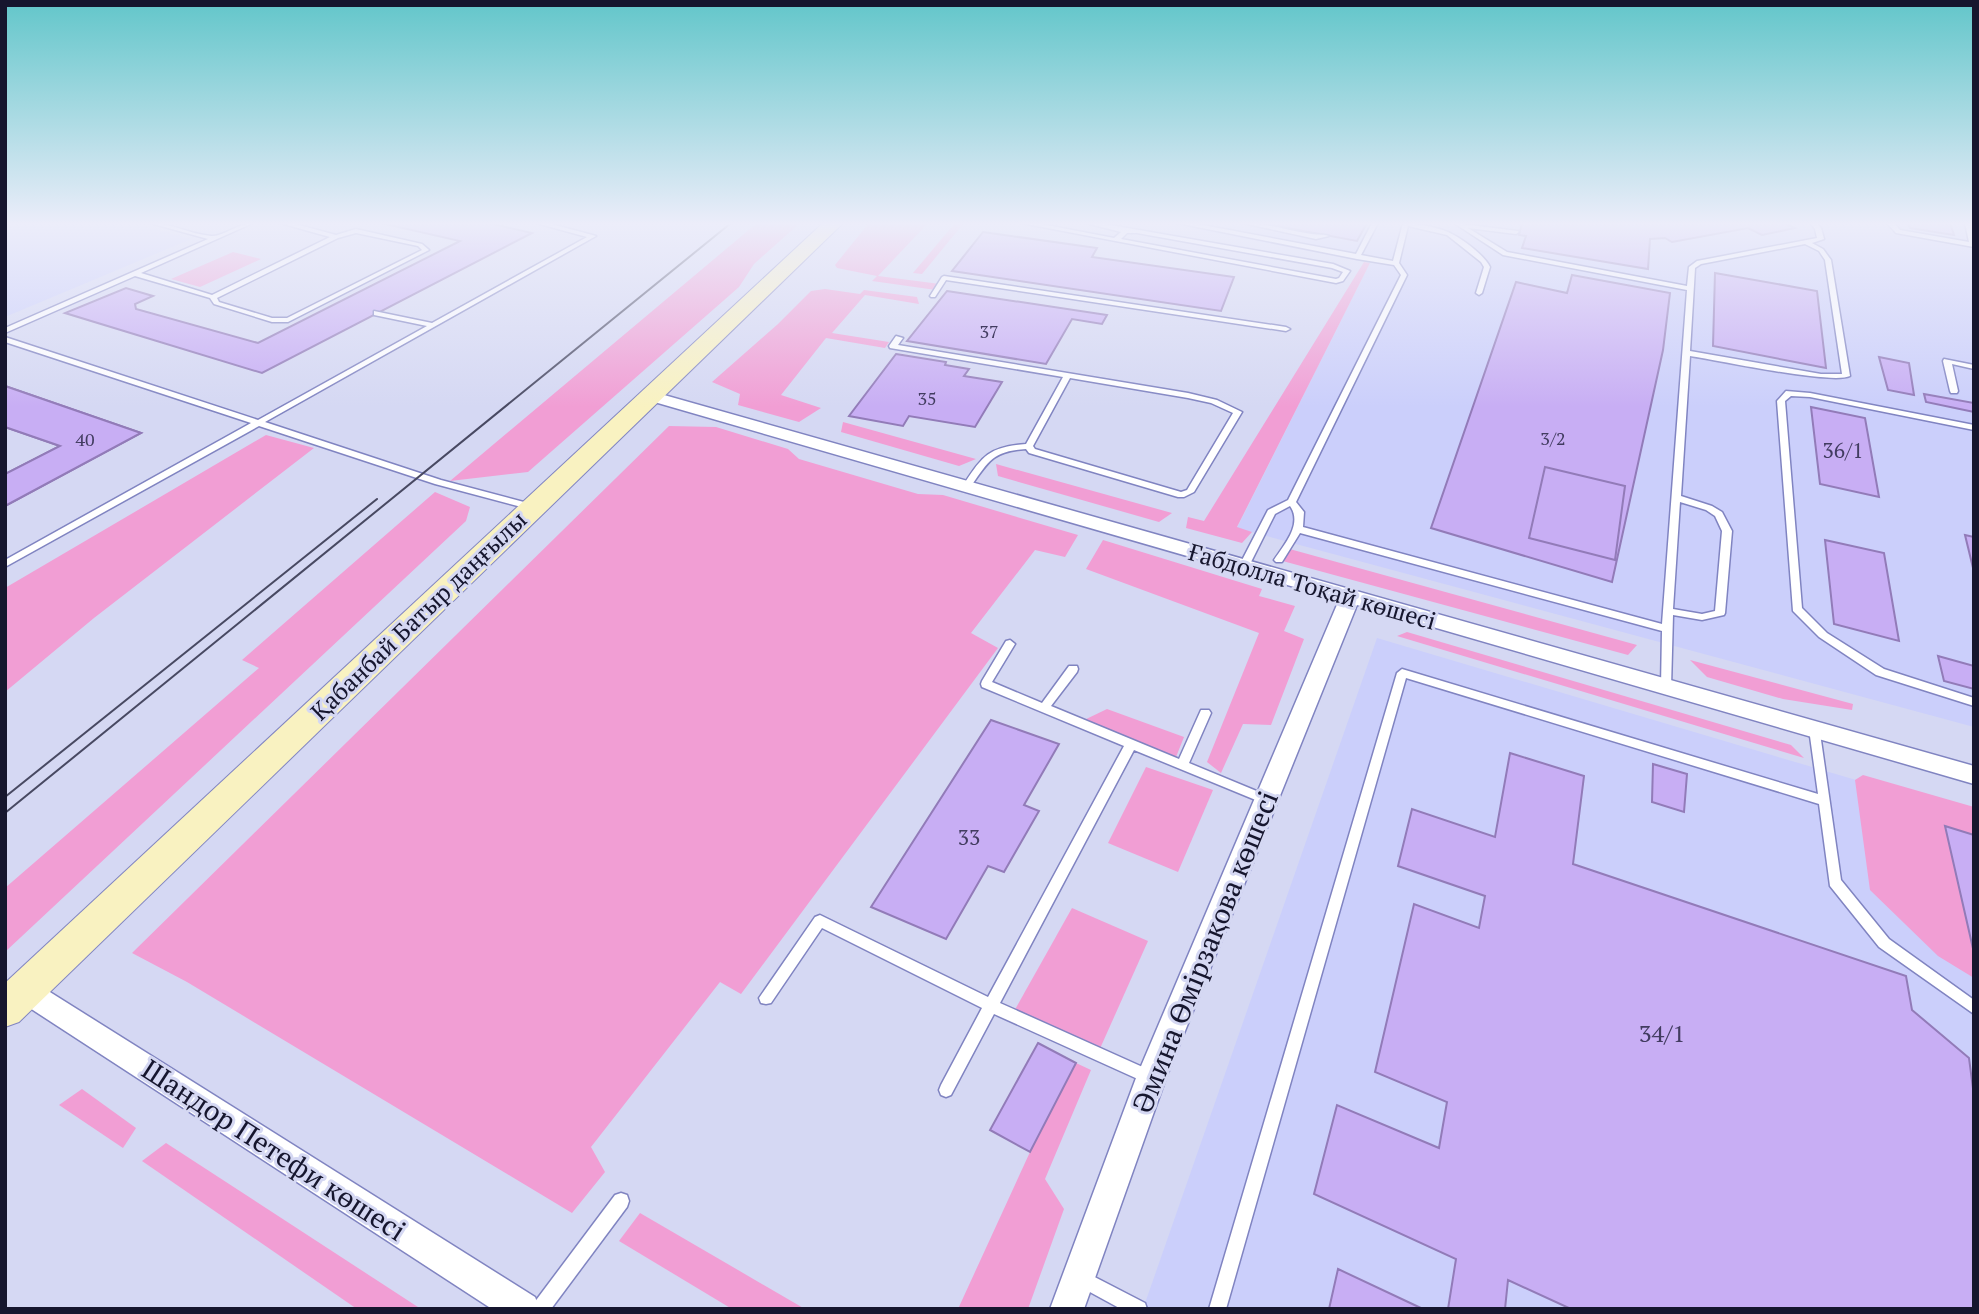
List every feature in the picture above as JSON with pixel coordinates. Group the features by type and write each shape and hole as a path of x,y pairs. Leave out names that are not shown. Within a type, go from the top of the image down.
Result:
{"main road":[{"name":"Қабанбай Батыр даңғылы","path":"15,1000 769,284"}],"street":[{"name":"Ғабдолла Тоқай көшесі","path":"650,396 1243,568 1974,775"},
{"name":"Әмина Өмірзақова көшесі","path":"1067,1309 1151,1078 1350,598"},
{"name":"Шандор Петефи көшесі","path":"15,1000 523,1309"}],"lane":[{"path":"5,331 112,284"},
{"path":"169,284 213,298 216,303 272,320 288,320 359,284"},
{"path":"213,298 241,284"},
{"path":"5,564 506,284"},
{"path":"933,296 940,284"},
{"path":"986,284 1286,329"},
{"path":"1243,568 1271,512 1292,502 1399,284"},
{"path":"1479,293 1482,284"},
{"path":"1666,284 1691,289"},
{"path":"1666,687 1675,497 1691,284"},
{"path":"1688,353 1821,376 1846,376 1832,284"},
{"path":"329,300 339,302"},
{"path":"377,313 433,325"},
{"path":"886,353 899,338"},
{"path":"5,339 438,482 533,508"},
{"path":"892,346 1223,403 1238,412 1190,492 1181,495 1032,451 1029,446"},
{"path":"1954,391 1947,361 1974,367"},
{"path":"1029,446 1068,376"},
{"path":"1974,428 1810,395 1789,393 1781,401 1797,610 1823,635 1880,672 1974,702"},
{"path":"966,487 984,461 996,450 1029,446"},
{"path":"1668,611 1702,617 1720,613 1727,531 1719,514 1675,497"},
{"path":"1279,560 1298,529 1299,512 1292,502"},
{"path":"1298,529 1667,629"},
{"path":"1010,644 986,684 1130,746 1267,800"},
{"path":"1044,708 1073,669"},
{"path":"1217,1309 1402,673 1825,801"},
{"path":"1182,765 1205,713"},
{"path":"1815,729 1835,882 1884,943 1974,1008"},
{"path":"946,1090 1130,746"},
{"path":"766,998 820,921 990,1005 1151,1078"},
{"path":"540,1309 621,1201"},
{"path":"1079,1277 1139,1309"}],"shaded area":[{"path":"5,284 83,284 5,317"},
{"path":"684,284 741,284 528,472 450,481"},
{"path":"896,284 940,284 936,290"},
{"path":"1350,284 1359,284 1237,527 1252,532 1242,543 1186,528 1188,517 1204,521"},
{"path":"1359,284 1974,284 1974,727 1237,528"},
{"path":"825,289 860,294 864,290 917,297 919,304 865,295 832,333 889,342 885,348 826,338 781,395 821,408 799,422 738,405 740,394 712,382 811,291"},
{"path":"843,422 976,459 959,466 841,432"},
{"path":"669,426 716,427 788,449 799,459 918,494 943,495 1078,535 1065,557 1035,550 971,633 998,648 741,994 720,982 591,1147 605,1172 572,1213 187,982 132,953"},
{"path":"266,435 314,448 94,618 5,692 5,588"},
{"path":"996,464 1172,513 1159,522 998,476"},
{"path":"435,492 470,507 466,521 5,952 5,888 259,668 242,660"},
{"path":"1103,540 1262,589 1259,596 1295,606 1284,631 1304,639 1271,725 1243,724 1221,773 1207,762 1259,633 1086,569"},
{"path":"1286,548 1637,645 1628,655 1279,560"},
{"path":"1407,632 1791,745 1804,758 1397,636"},
{"path":"1377,638 1974,815 1974,1309 1143,1309"},
{"path":"1690,660 1853,704 1852,710 1783,699 1707,677"},
{"path":"1107,709 1184,737 1174,762 1080,722"},
{"path":"1146,767 1213,790 1178,872 1108,843"},
{"path":"1863,775 1974,807 1974,835 1945,827 1974,953 1974,978 1938,956 1870,890 1855,780"},
{"path":"1072,908 1148,941 1098,1053 1012,1015"},
{"path":"1076,1063 1091,1070 1045,1179 1064,1209 1028,1309 958,1309 1030,1152"},
{"path":"82,1089 136,1128 123,1148 59,1105"},
{"path":"166,1143 421,1309 357,1309 142,1161"},
{"path":"640,1213 805,1309 732,1309 619,1241"}],"building":[{"path":"374,284 433,284 262,373 65,313 126,288 153,296 135,304 136,309 258,343"},
{"path":"1042,284 1231,284 1221,311"},
{"path":"1515,284 1567,293 1569,284 1623,284 1670,293 1663,350 1612,582 1431,528"},
{"path":"1715,284 1779,284 1817,291 1826,368 1713,346"},
{"path":"947,291 1107,315 1102,324 1072,319 1046,364 907,341"},
{"path":"896,354 946,362 945,365 969,369 964,376 1002,382 975,427 909,416 903,426 849,416"},
{"path":"1879,357 1909,363 1914,395 1888,390"},
{"path":"5,386 141,433 5,506 5,474 60,446 5,427"},
{"path":"5,386 141,433 5,506 5,474 60,446 5,427"},
{"path":"1924,394 1974,403 1974,412 1926,402"},
{"path":"1811,407 1865,418 1879,497 1820,484"},
{"path":"1545,467 1625,486 1615,560 1529,538"},
{"path":"1965,535 1974,537 1974,572"},
{"path":"1825,540 1884,553 1899,641 1834,624"},
{"path":"1938,656 1974,666 1974,689 1944,681"},
{"path":"991,720 1059,744 1024,805 1039,811 1004,872 988,866 946,939 871,907"},
{"path":"1510,753 1584,776 1573,864 1906,976 1912,1010 1969,1058 1974,1096 1974,1309 1571,1309 1508,1280 1505,1309 1448,1309 1456,1259 1314,1194 1337,1105 1439,1148 1447,1102 1375,1072 1414,904 1479,928 1485,896 1398,866 1412,809 1495,837"},
{"path":"1653,764 1687,774 1684,812 1652,802"},
{"path":"1945,826 1974,835 1974,953"},
{"path":"1038,1043 1076,1063 1030,1152 990,1130"},
{"path":"1338,1269 1423,1309 1329,1309"}],"tram line":[{"path":"5,813 656,284"},
{"path":"5,797 377,499"}]}
